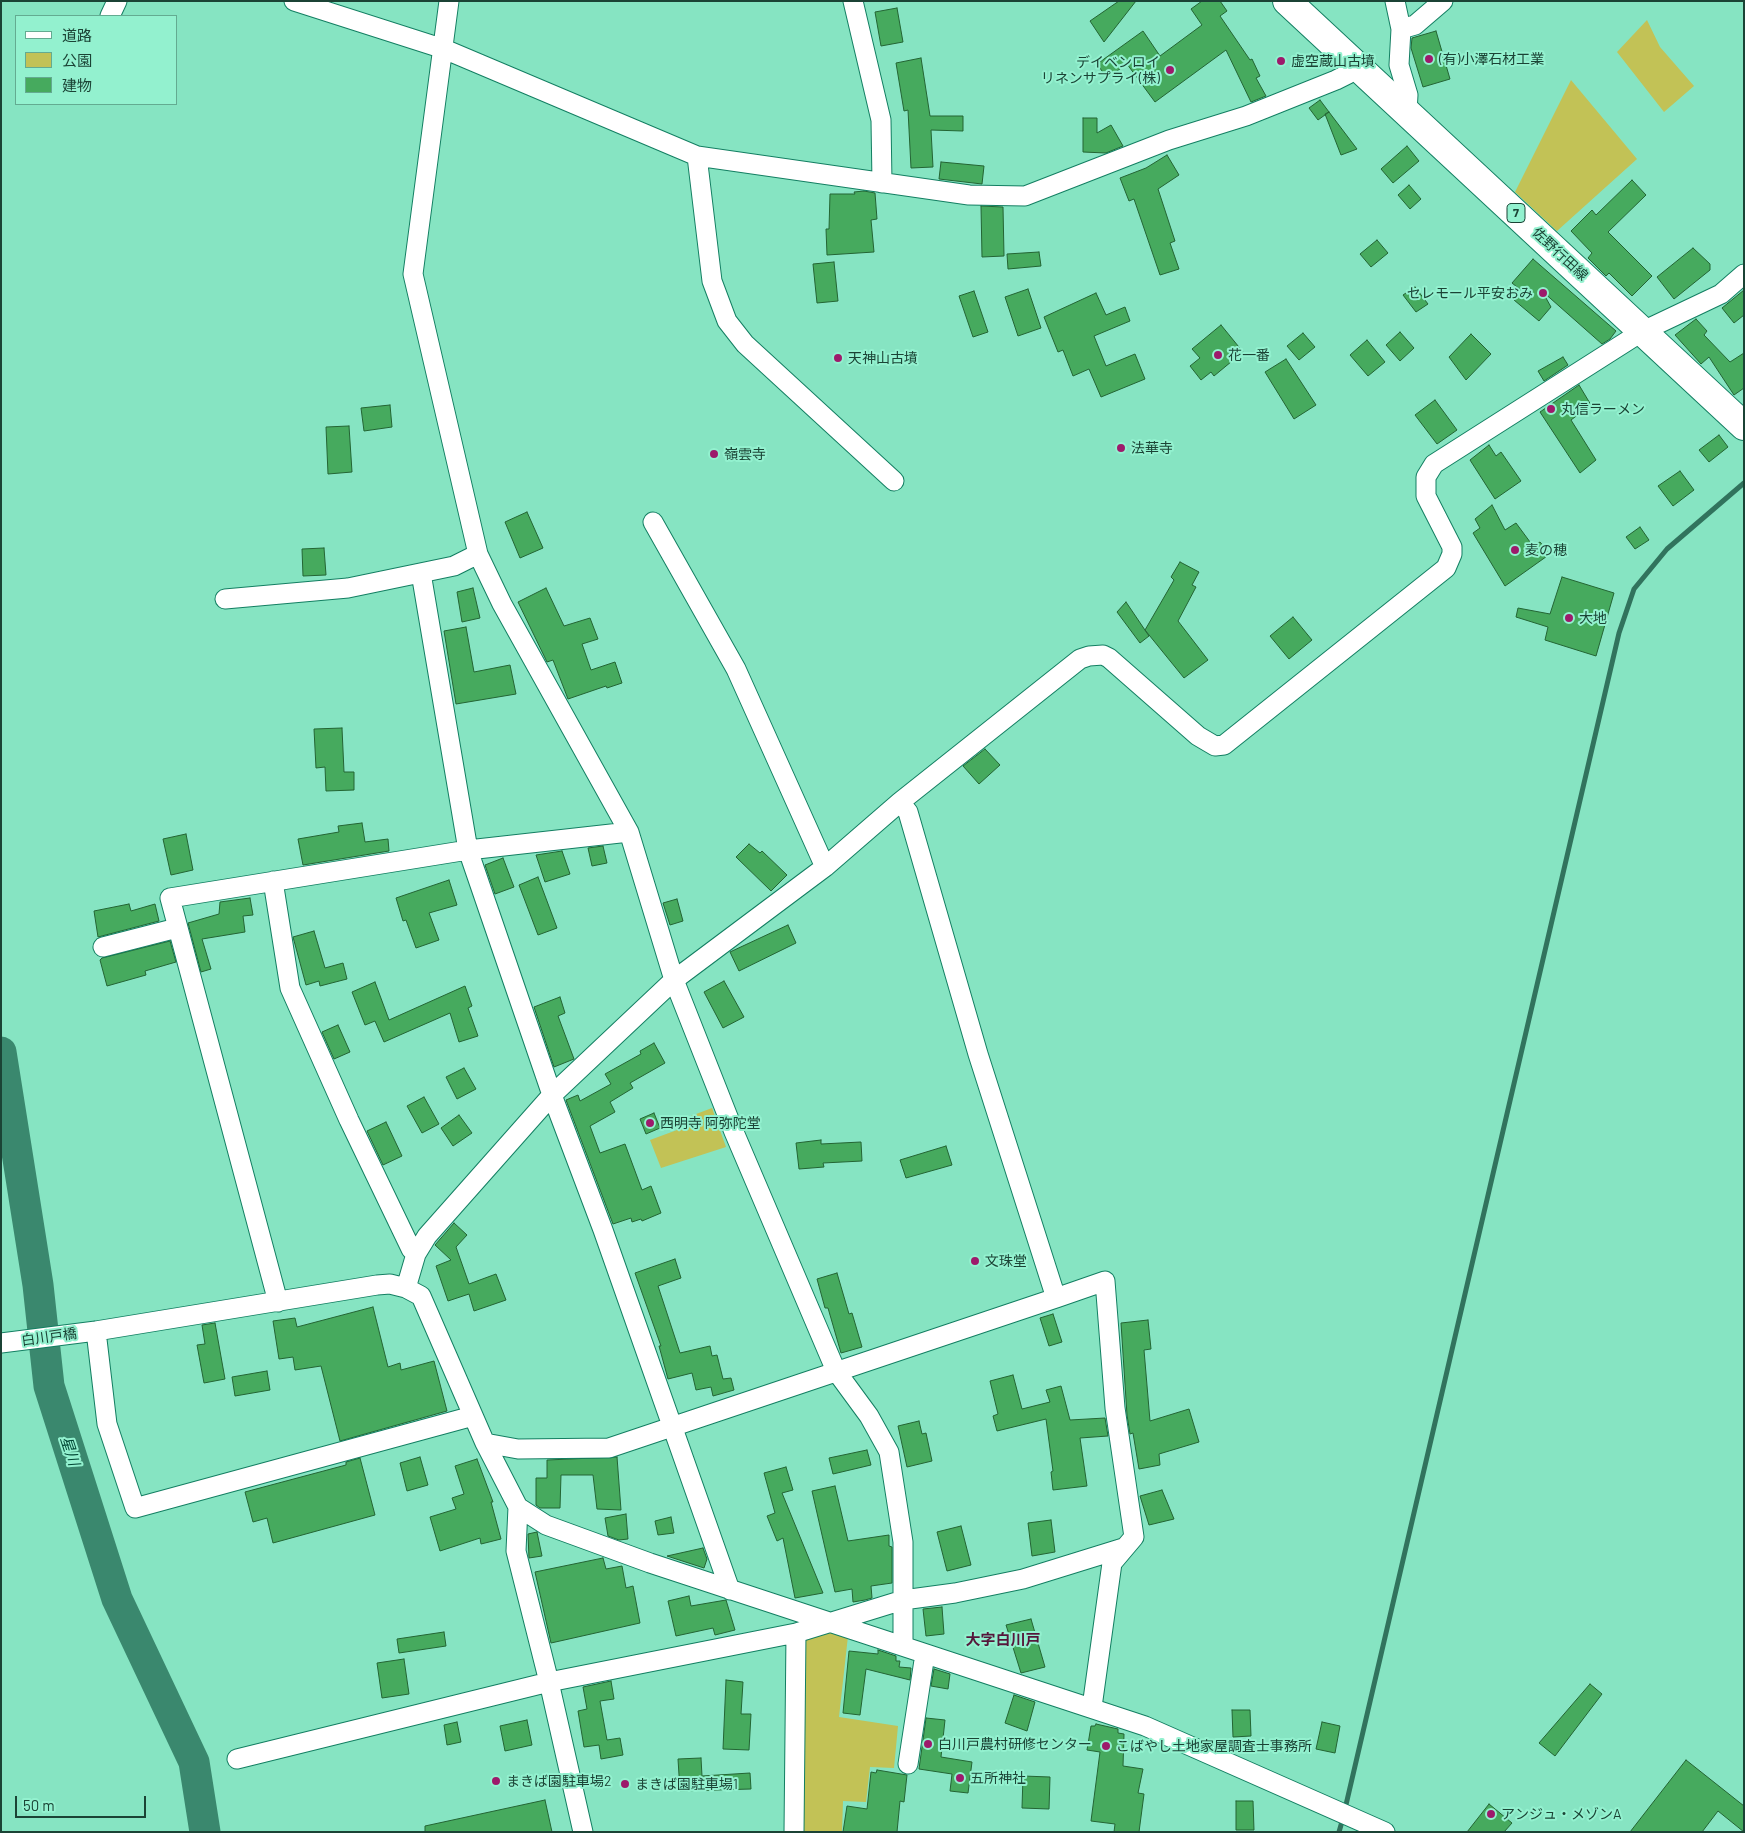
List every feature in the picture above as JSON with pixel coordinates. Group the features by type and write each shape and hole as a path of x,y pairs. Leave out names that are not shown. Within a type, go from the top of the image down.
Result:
{"main road":[{"name":"佐野行田線","path":"1287,1 1643,330 1744,426"}],"street":[{"path":"110,15 117,1"},
{"path":"294,1 444,49 697,156 969,196 1025,196 1169,140 1246,116 1348,74 1362,71 1378,71 1399,65"},
{"path":"449,1 413,274 478,554 502,604 629,832 674,980 738,1141 836,1372 868,1416 888,1452 903,1542 903,1646"},
{"path":"853,1 881,120 882,183"},
{"path":"1395,1 1400,29 1399,65 1408,95 1407,112"},
{"path":"1400,29 1415,25 1443,1"},
{"path":"697,156 712,281 727,321 745,344 894,480"},
{"path":"583,1832 549,1682 516,1551 518,1508 485,1443 421,1296 406,1288 416,1254 427,1236 552,1095 674,980 825,867 900,802 1080,659 1096,654 1109,658 1198,736 1215,746 1224,745 1446,568 1452,554 1452,547 1426,496 1426,477 1434,464 1643,330 1721,294 1744,274"},
{"path":"653,522 736,669 825,867"},
{"path":"225,599 348,588 454,566 478,554"},
{"path":"421,573 468,850 552,1095 603,1230 730,1590"},
{"path":"900,802 908,812 978,1054 1056,1298"},
{"path":"278,1302 176,928 170,898 468,850 629,832"},
{"path":"274,881 290,988 349,1120 411,1249 416,1254"},
{"path":"103,947 176,928"},
{"path":"485,1443 518,1449 609,1448 1106,1281 1116,1408 1134,1537 1112,1563 1092,1708"},
{"name":"白川戸橋","path":"1,1344 377,1285 390,1284 406,1288"},
{"path":"96,1330 107,1424 135,1508 473,1416"},
{"path":"518,1508 546,1525 650,1564 1145,1726 1332,1807 1348,1824 1385,1832"},
{"path":"237,1759 549,1682 796,1632 903,1600 955,1593 1023,1579 1123,1548"},
{"path":"794,1832 796,1632"},
{"path":"908,1764 925,1654"}],"green space":[{"path":"1647,20 1660,47 1694,86 1664,112 1617,52"},
{"path":"1571,80 1637,159 1557,231 1515,192"},
{"path":"712,1108 726,1147 661,1168 650,1140 677,1130 675,1122"},
{"path":"831,1628 848,1636 839,1717 898,1726 894,1768 870,1767 866,1802 843,1801 842,1832 803,1832 803,1637"}],"building":[{"path":"1119,1 1136,1 1104,42 1090,21"},
{"path":"1202,1 1220,1 1227,11 1220,16 1250,60 1252,59 1260,76 1256,78 1266,96 1251,102 1226,50 1155,102 1127,64 1107,78 1097,64 1143,31 1160,56 1202,25 1191,9"},
{"path":"897,8 903,42 881,46 875,12"},
{"name":"(有)小澤石材工業","path":"1436,31 1450,79 1423,87 1411,48 1412,38"},
{"path":"921,58 930,116 963,116 963,131 931,130 933,167 911,168 908,110 904,111 896,63"},
{"path":"1320,100 1329,112 1318,120 1309,108"},
{"path":"1329,112 1357,149 1341,155 1325,114"},
{"path":"1083,118 1097,118 1097,133 1111,125 1123,146 1106,153 1083,152"},
{"path":"1407,146 1419,161 1393,183 1381,169"},
{"path":"1167,155 1179,175 1158,189 1175,241 1170,243 1179,269 1160,275 1134,199 1129,201 1120,178 1146,168"},
{"path":"941,162 984,166 982,184 939,179"},
{"path":"1632,180 1646,195 1608,232 1652,276 1632,296 1609,273 1606,276 1588,258 1592,253 1571,231 1592,210 1596,215"},
{"path":"1409,185 1421,199 1410,209 1398,195"},
{"path":"854,192 875,193 877,219 871,220 874,252 827,255 826,229 829,229 830,194 855,194"},
{"path":"981,206 1003,207 1004,256 982,257"},
{"path":"1377,240 1388,253 1371,267 1360,254"},
{"path":"1693,248 1710,264 1710,270 1674,299 1657,277"},
{"path":"1039,252 1041,266 1008,269 1007,254"},
{"path":"1533,259 1616,331 1610,339 1602,344 1542,291 1551,307 1539,321 1514,300 1522,291 1512,283"},
{"path":"834,262 838,301 817,303 813,264"},
{"path":"1415,287 1428,304 1416,312 1403,295"},
{"path":"1028,289 1041,328 1018,336 1005,297"},
{"path":"1744,290 1744,315 1734,323 1722,308"},
{"path":"974,291 988,332 973,337 959,296"},
{"path":"1096,293 1106,315 1125,307 1130,321 1094,336 1106,366 1135,354 1145,379 1101,397 1089,369 1073,376 1063,350 1058,352 1044,317"},
{"path":"1696,319 1707,331 1704,335 1730,362 1744,353 1744,388 1734,395 1709,357 1701,364 1675,335"},
{"name":"花一番","path":"1221,325 1243,352 1214,376 1211,372 1201,380 1190,366 1200,358 1192,349"},
{"path":"1400,332 1414,348 1400,361 1386,345"},
{"path":"1303,333 1315,347 1299,360 1287,346"},
{"path":"1471,334 1491,354 1466,380 1449,357"},
{"path":"1367,340 1385,362 1368,376 1350,355"},
{"path":"1563,357 1568,365 1544,381 1538,371"},
{"path":"1286,359 1316,405 1294,419 1265,372"},
{"path":"1579,385 1591,405 1571,420 1596,460 1580,473 1540,412"},
{"path":"1435,400 1457,430 1437,444 1415,415"},
{"path":"390,405 392,427 364,431 361,408"},
{"path":"349,426 352,472 328,474 326,427"},
{"path":"1719,435 1728,447 1709,462 1699,450"},
{"path":"1489,445 1496,456 1501,452 1521,481 1495,499 1470,460"},
{"path":"1680,471 1694,490 1673,506 1658,486"},
{"name":"麦の穂","path":"1492,505 1505,530 1516,523 1533,546 1540,542 1550,554 1505,586 1473,533 1480,528 1475,519"},
{"path":"527,512 543,548 520,558 505,522"},
{"path":"1640,527 1649,540 1635,549 1626,537"},
{"path":"324,548 326,575 303,576 302,549"},
{"path":"1180,562 1199,572 1192,585 1196,587 1178,621 1208,660 1184,678 1145,630 1174,580 1171,577"},
{"name":"大地","path":"1562,577 1614,593 1596,656 1545,640 1548,627 1516,617 1518,608 1550,614"},
{"path":"473,588 480,618 462,622 457,592"},
{"path":"546,588 564,626 590,618 598,639 582,644 591,670 615,662 622,683 607,688 606,686 568,699 553,660 547,662 518,602"},
{"path":"1126,602 1149,636 1140,643 1117,612"},
{"path":"1293,617 1312,640 1289,659 1270,636"},
{"path":"466,627 474,672 510,665 516,694 456,704 444,631"},
{"path":"342,728 344,772 354,772 354,790 326,791 325,767 316,768 314,729"},
{"path":"985,749 1000,765 979,784 963,766"},
{"path":"362,823 365,842 388,839 389,851 303,865 298,839 339,832 338,826"},
{"path":"186,834 193,870 171,875 163,839"},
{"path":"749,844 760,853 762,851 787,875 771,891 736,857"},
{"path":"603,846 607,863 592,866 588,848"},
{"path":"562,851 570,874 545,882 536,855"},
{"path":"503,858 514,887 495,894 485,865"},
{"path":"538,877 557,928 538,935 519,885"},
{"path":"449,880 457,905 429,913 439,940 416,948 406,920 403,921 396,898"},
{"path":"250,898 253,915 243,916 245,932 202,939 211,969 201,972 188,923 219,914 220,902"},
{"path":"677,899 683,921 670,925 663,903"},
{"path":"129,904 131,911 155,904 159,921 98,937 94,911"},
{"path":"788,925 796,943 739,971 730,952"},
{"path":"314,931 325,968 343,963 347,979 320,986 319,981 306,985 293,937"},
{"path":"170,941 176,962 145,971 146,975 107,986 100,960 102,958"},
{"path":"724,981 744,1017 723,1028 704,992"},
{"path":"375,982 389,1020 465,986 472,1006 468,1008 478,1036 459,1042 450,1013 384,1042 375,1021 365,1025 352,992"},
{"path":"560,997 565,1013 558,1016 574,1059 554,1067 534,1007"},
{"path":"338,1025 350,1052 334,1059 322,1032"},
{"path":"654,1043 665,1063 630,1083 633,1088 610,1102 615,1112 590,1126 600,1153 625,1144 642,1190 651,1186 661,1213 642,1221 641,1219 632,1222 631,1218 613,1224 566,1100 578,1095 580,1101 611,1084 605,1074 641,1054 640,1051"},
{"path":"464,1068 476,1089 457,1099 446,1077"},
{"path":"424,1097 439,1124 422,1133 407,1106"},
{"name":"西明寺 阿弥陀堂","path":"654,1113 660,1128 646,1134 640,1119"},
{"path":"459,1115 472,1133 453,1146 441,1128"},
{"path":"386,1122 402,1156 383,1165 367,1131"},
{"path":"821,1140 821,1144 861,1142 862,1161 823,1163 824,1167 799,1169 796,1143"},
{"path":"946,1146 952,1165 906,1178 900,1160"},
{"path":"454,1223 467,1235 456,1247 469,1284 496,1274 506,1300 474,1311 469,1294 448,1301 436,1266 451,1260 435,1245"},
{"path":"675,1259 681,1278 658,1286 680,1353 710,1346 712,1356 717,1355 723,1379 731,1378 734,1390 713,1396 711,1387 696,1390 692,1373 668,1379 659,1346 661,1346 635,1273"},
{"path":"837,1273 849,1314 852,1313 862,1347 841,1353 828,1308 825,1308 817,1279"},
{"path":"373,1307 388,1367 400,1363 401,1370 434,1361 447,1411 340,1441 321,1366 295,1370 293,1357 279,1359 273,1321 295,1318 297,1327"},
{"path":"1053,1314 1062,1342 1049,1346 1040,1318"},
{"path":"1148,1320 1151,1349 1144,1350 1150,1421 1189,1409 1199,1442 1159,1454 1160,1465 1139,1469 1133,1433 1130,1434 1127,1415 1121,1323"},
{"path":"215,1323 225,1379 204,1383 197,1345 205,1344 202,1325"},
{"path":"267,1371 270,1390 235,1396 232,1377"},
{"path":"1013,1375 1022,1409 1050,1402 1046,1390 1061,1386 1070,1420 1105,1418 1108,1436 1080,1438 1087,1486 1053,1490 1051,1472 1053,1471 1046,1419 997,1431 993,1416 998,1414 990,1381"},
{"path":"919,1421 922,1434 926,1433 932,1461 907,1467 898,1426"},
{"path":"867,1450 871,1465 833,1474 829,1458"},
{"path":"420,1457 428,1485 407,1491 400,1463"},
{"path":"617,1457 621,1510 597,1509 593,1475 561,1475 560,1508 540,1508 536,1505 536,1478 547,1478 547,1460"},
{"path":"360,1458 375,1515 273,1543 267,1518 253,1522 245,1492 346,1465 346,1462"},
{"path":"477,1459 493,1502 491,1502 501,1539 481,1544 480,1538 440,1551 430,1517 456,1509 452,1498 464,1494 455,1466"},
{"path":"786,1467 793,1490 782,1493 823,1593 795,1598 783,1538 777,1541 767,1516 775,1513 764,1473"},
{"path":"835,1486 848,1541 889,1535 889,1546 892,1547 892,1583 871,1586 872,1598 853,1602 852,1589 835,1592 812,1491"},
{"path":"1162,1490 1174,1519 1149,1525 1140,1496"},
{"path":"626,1514 628,1539 619,1540 608,1536 605,1518"},
{"path":"671,1517 674,1533 658,1535 655,1521"},
{"path":"1051,1520 1055,1552 1032,1556 1028,1523"},
{"path":"961,1526 971,1565 947,1571 937,1532"},
{"path":"537,1532 542,1556 529,1558 528,1534"},
{"path":"703,1548 707,1559 704,1568 667,1556"},
{"path":"603,1558 606,1569 622,1566 626,1588 633,1586 640,1623 551,1643 535,1572"},
{"path":"689,1596 691,1606 726,1600 735,1630 715,1635 713,1628 676,1636 668,1601"},
{"path":"942,1607 944,1634 926,1636 923,1609"},
{"path":"1031,1619 1045,1667 1021,1673 1006,1625"},
{"path":"444,1632 446,1646 399,1653 397,1639"},
{"path":"878,1650 896,1656 896,1661 900,1661 899,1667 911,1668 910,1680 866,1669 860,1715 843,1713 849,1651 878,1654"},
{"path":"404,1659 409,1694 382,1698 377,1663"},
{"path":"934,1669 950,1674 948,1689 931,1686"},
{"path":"726,1680 743,1682 741,1714 751,1714 749,1750 723,1749"},
{"path":"611,1681 614,1699 600,1701 607,1740 620,1738 623,1755 601,1759 599,1745 584,1747 578,1711 587,1709 583,1687"},
{"path":"1590,1684 1602,1694 1555,1756 1539,1743"},
{"path":"1014,1695 1035,1702 1027,1731 1005,1723"},
{"path":"1232,1710 1250,1710 1251,1736 1233,1737"},
{"path":"926,1718 945,1720 941,1757 972,1762 968,1793 950,1791 952,1774 919,1769"},
{"path":"527,1720 532,1745 505,1751 500,1726"},
{"path":"457,1722 461,1742 447,1745 444,1725"},
{"path":"1322,1722 1340,1726 1335,1753 1316,1749"},
{"path":"1096,1724 1118,1729 1118,1733 1124,1734 1123,1766 1143,1769 1138,1793 1144,1794 1139,1832 1114,1832 1115,1824 1091,1821 1100,1752 1087,1750 1091,1726"},
{"path":"701,1758 702,1776 750,1773 751,1789 680,1791 678,1759"},
{"path":"1686,1760 1744,1806 1744,1832 1718,1811 1702,1832 1630,1832"},
{"path":"877,1770 907,1775 904,1802 900,1801 897,1832 843,1832 847,1806 867,1809 871,1772 876,1773"},
{"path":"1023,1776 1050,1777 1049,1809 1022,1808"},
{"path":"545,1800 552,1832 425,1832 425,1826"},
{"path":"1236,1801 1253,1801 1254,1830 1236,1830"},
{"name":"アンジュ・メゾンA","path":"1489,1804 1512,1823 1504,1832 1467,1832"}],"waterway":[{"path":"1345,1809 1619,633 1634,589 1667,549 1744,483"},
{"name":"星川","path":"1,1052 38,1285 49,1386 117,1599 194,1762 205,1832"},
{"path":"1339,1832 1343,1818"}],"place":[{"name":"(有)小澤石材工業","path":"1429,59"},
{"name":"虚空蔵山古墳","path":"1281,61"},
{"name":"デイベンロイ リネンサプライ(株)","path":"1170,70"},
{"name":"セレモール平安おみ","path":"1543,293"},
{"name":"花一番","path":"1218,355"},
{"name":"天神山古墳","path":"838,358"},
{"name":"丸信ラーメン","path":"1551,409"},
{"name":"法華寺","path":"1121,448"},
{"name":"嶺雲寺","path":"714,454"},
{"name":"麦の穂","path":"1515,550"},
{"name":"大地","path":"1569,618"},
{"name":"西明寺 阿弥陀堂","path":"650,1123"},
{"name":"文珠堂","path":"975,1261"},
{"name":"白川戸農村研修センター","path":"928,1744"},
{"name":"こばやし土地家屋調査士事務所","path":"1106,1746"},
{"name":"五所神社","path":"960,1778"},
{"name":"まきば園駐車場2","path":"496,1781"},
{"name":"まきば園駐車場1","path":"625,1784"},
{"name":"アンジュ・メゾンA","path":"1491,1814"}],"district":[{"name":"大字白川戸","path":"1003,1640"}]}
